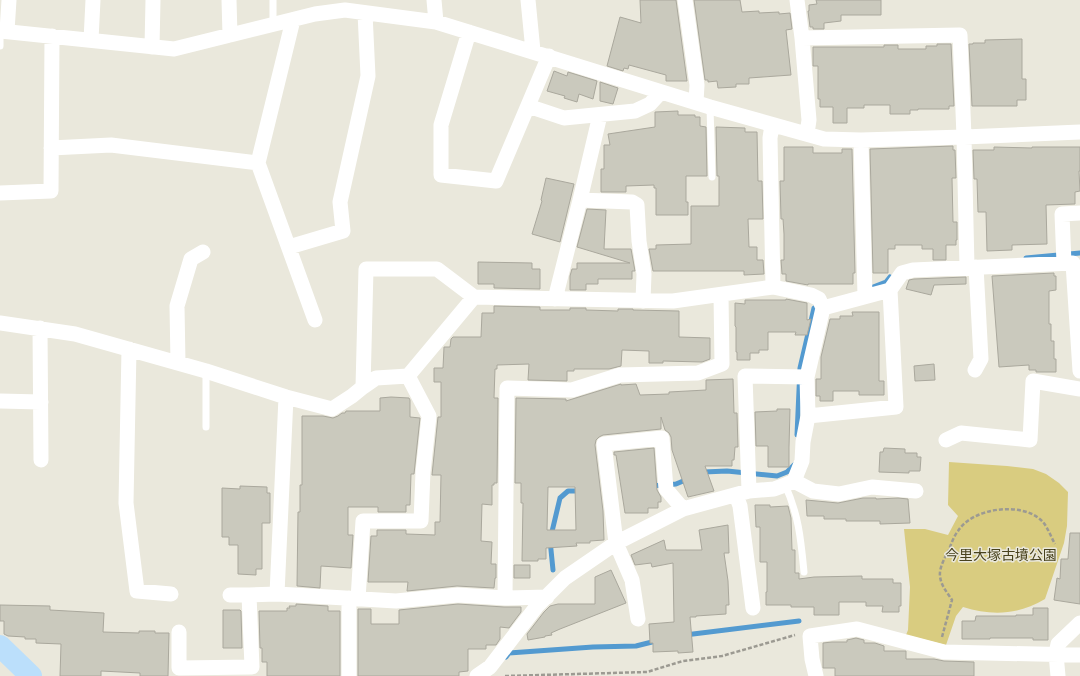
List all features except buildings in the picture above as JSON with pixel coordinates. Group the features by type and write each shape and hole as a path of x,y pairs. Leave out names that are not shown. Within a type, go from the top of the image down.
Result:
{"main road":[{"path":"0,646 31,676"}],"street":[{"path":"9,0 2,31 174,49 316,14 328,6 365,13 436,22 703,105 824,139 861,140 1080,132"},
{"path":"91,40 93,0"},
{"path":"152,47 153,0"},
{"path":"229,0 230,35"},
{"path":"434,0 436,22"},
{"path":"528,0 533,51"},
{"path":"685,0 697,85 703,105"},
{"path":"797,0 810,120 807,134"},
{"path":"289,247 343,231 340,202 368,76 365,13"},
{"path":"293,20 258,163 315,320"},
{"path":"469,32 441,125 441,175 496,181 549,56"},
{"path":"802,38 960,35 964,137 972,267 981,359 975,370"},
{"path":"0,193 51,191 52,36"},
{"path":"528,106 564,118 635,111 650,104 661,92"},
{"path":"555,299 600,114"},
{"path":"772,125 770,138 773,287"},
{"path":"861,140 865,296"},
{"path":"51,148 110,145 258,163"},
{"path":"580,200 632,202 637,205 639,241 644,274 643,301"},
{"path":"1064,263 1062,214 1080,213"},
{"path":"178,363 177,306 191,259 203,252"},
{"path":"823,308 890,290 902,273 913,270 1073,263 1080,371"},
{"path":"363,387 366,269 437,270 474,297 673,301 773,287 811,295 819,299 823,308 806,377 808,416 803,442 802,461 790,483"},
{"path":"808,416 896,407 890,290"},
{"path":"505,598 507,388 572,390 620,375 698,373 722,364 722,295"},
{"path":"0,323 75,334 206,371 286,397 332,409 376,378 408,376 474,297"},
{"path":"40,328 41,460"},
{"path":"129,349 126,503 137,591 171,594"},
{"path":"349,676 354,599 363,521 420,521 429,416 408,376"},
{"path":"753,608 740,506 742,493 745,376 806,377"},
{"path":"946,440 961,433 1030,440 1033,381 1080,389"},
{"path":"278,594 286,397"},
{"path":"0,401 41,402"},
{"path":"638,619 632,580 616,543 604,444 662,438 666,489 683,509"},
{"path":"477,676 490,667 537,606 565,578 616,543 683,509 742,493 774,489 790,483 813,491 839,494 872,487 916,491"},
{"path":"230,595 278,594 396,601 458,595 505,598 547,597"},
{"path":"179,632 179,668 252,667 249,595"},
{"path":"1058,676 1056,654 1058,644 1080,623"},
{"path":"816,676 812,660 810,636 857,629 944,652 1080,654"}],"lane":[{"path":"273,0 273,24"},
{"path":"0,46 2,31"},
{"path":"703,105 712,177"},
{"path":"206,371 206,427"},
{"path":"790,483 792,500 799,527 804,572"}],"path":[{"path":"938,651 952,600 942,586 940,574 944,560 958,530 971,518 986,511 1018,510 1031,514 1042,522 1055,544"},
{"path":"505,676 647,672 684,661 722,656 795,635 810,636"}],"green space":[{"name":"今里大塚古墳公園","path":"949,462 1033,469 1046,474 1059,483 1068,492 1067,526 1064,543 1045,599 1015,611 995,613 963,607 956,616 946,645 906,635 908,630 910,587 904,529 925,529 948,535 958,516 948,505"}],"waterway":[{"path":"1026,258 1080,253"},
{"path":"868,289 886,282 890,277"},
{"path":"797,435 800,368 814,308 821,305"},
{"path":"701,473 727,471 777,476 787,472 794,465"},
{"path":"651,486 676,484 688,479"},
{"path":"553,570 550,540 560,498 568,491 581,491"},
{"path":"685,635 799,621"},
{"path":"506,657 509,653 593,647 636,646 656,641"}]}
